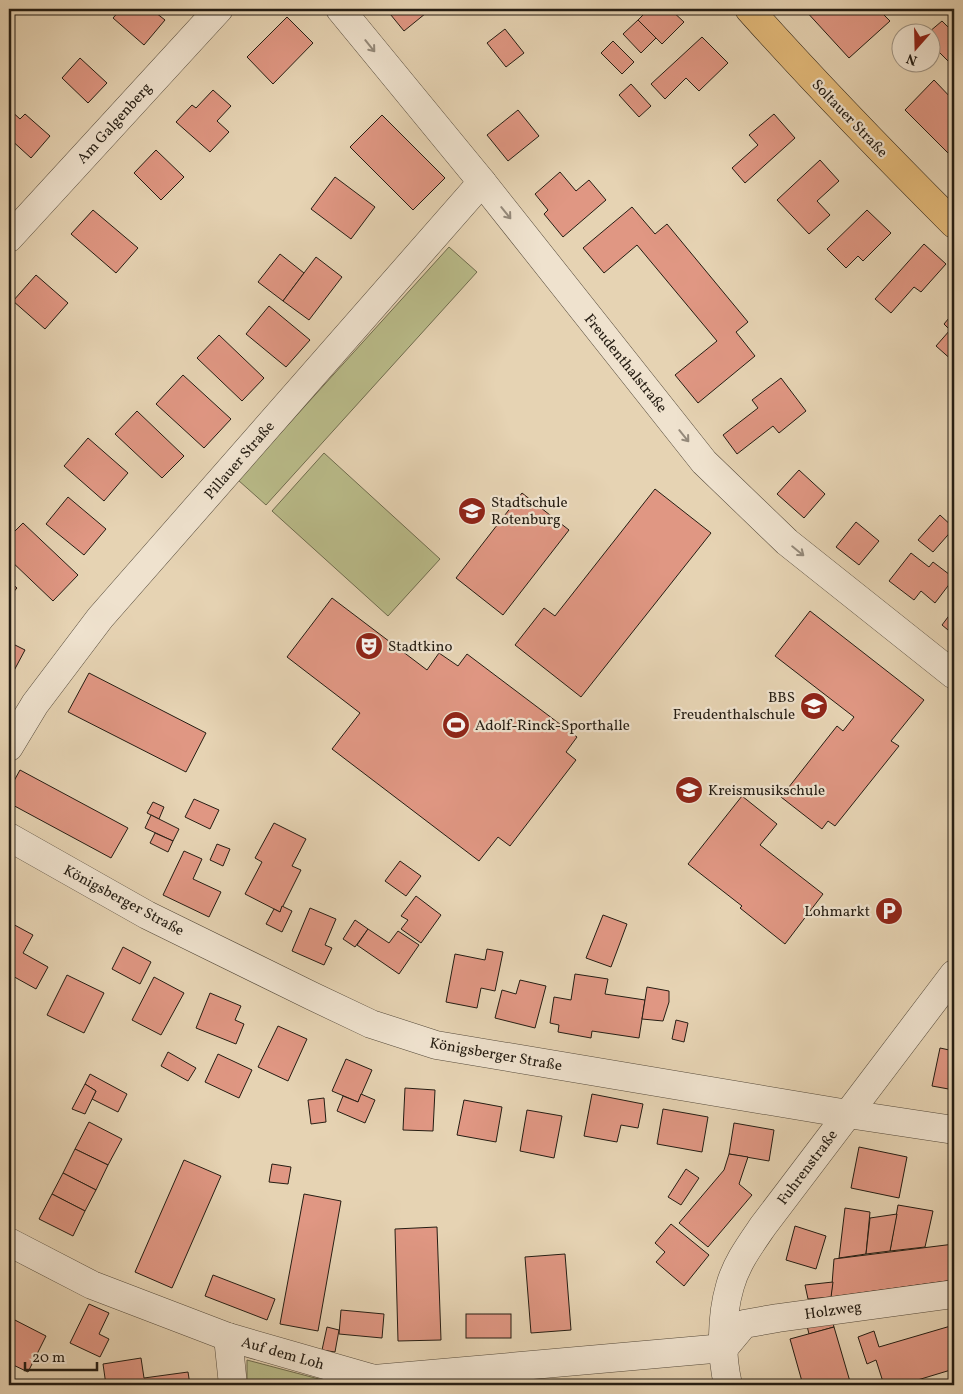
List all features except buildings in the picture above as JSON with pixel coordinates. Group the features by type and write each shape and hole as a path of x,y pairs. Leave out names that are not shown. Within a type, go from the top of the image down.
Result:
{"main road":[{"name":"Soltauer Straße","path":"749,9 841,109 954,224"}],"street":[{"name":"Am Galgenberg","path":"9,238 219,9"},
{"name":"Freudenthalstraße","path":"340,9 482,182 704,462 787,542 954,675"},
{"name":"Pillauer Straße","path":"9,747 35,704 100,618 482,182"},
{"name":"Königsberger Straße","path":"9,837 147,915 363,1020 436,1045 954,1130"},
{"name":"Fuhrenstraße","path":"728,1385 724,1348 724,1316 730,1286 748,1248 954,974"},
{"name":"Auf dem Loh","path":"9,1242 92,1285 228,1337 368,1382 724,1348"},
{"name":"Holzweg","path":"724,1348 744,1324 954,1294"},
{"path":"228,1337 234,1385"}],"green space":[{"path":"449,247 477,272 266,505 238,480"},
{"path":"324,453 440,559 388,616 272,511"},
{"path":"247,1360 334,1383 331,1385 247,1385"}],"place":[{"name":"Stadtschule Rotenburg","path":"472,511"},
{"name":"Stadtkino","path":"369,646"},
{"name":"BBS Freudenthalschule","path":"814,706"},
{"name":"Adolf-Rinck-Sporthalle","path":"456,725"},
{"name":"Kreismusikschule","path":"689,790"},
{"name":"Lohmarkt","path":"889,911"}]}
